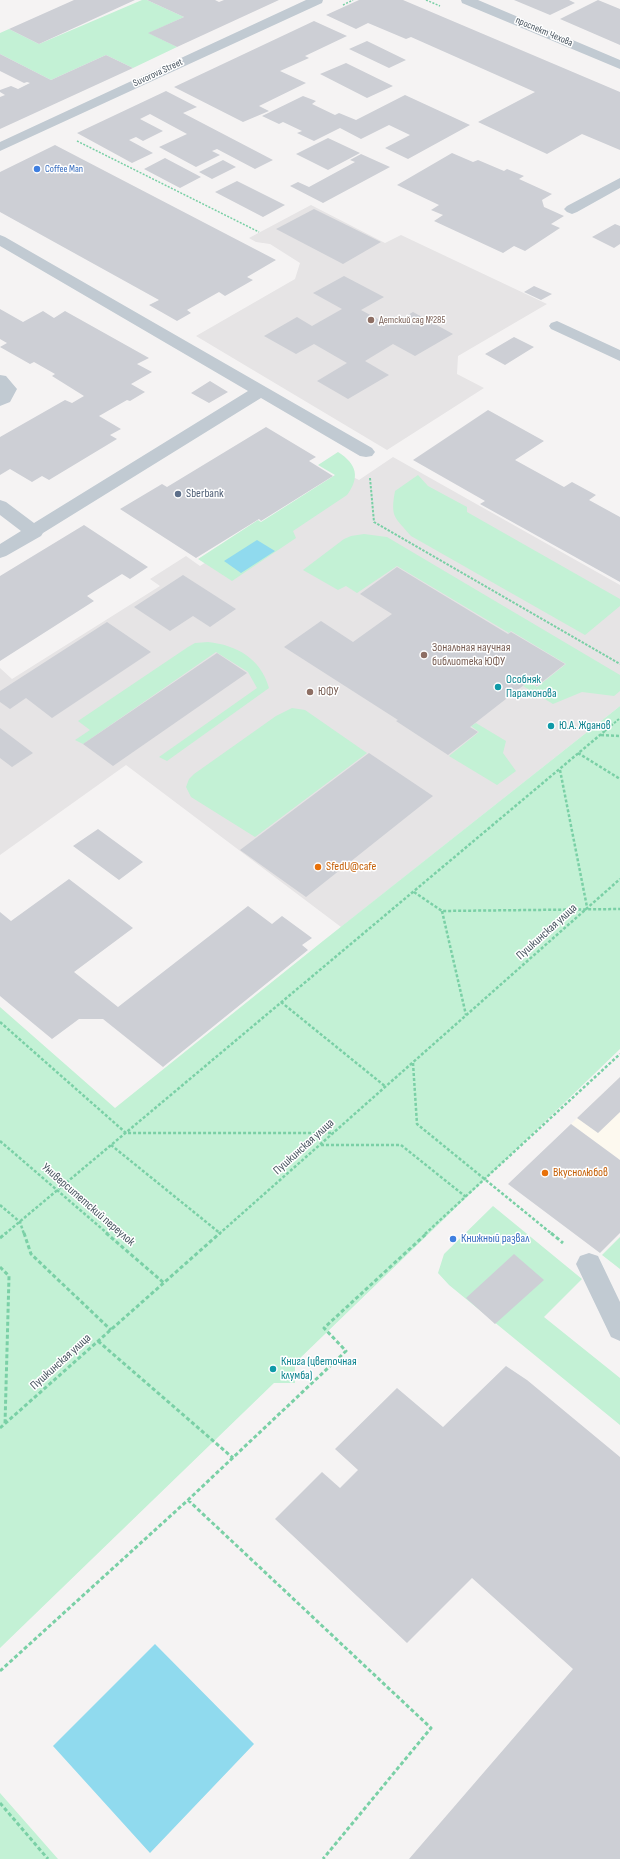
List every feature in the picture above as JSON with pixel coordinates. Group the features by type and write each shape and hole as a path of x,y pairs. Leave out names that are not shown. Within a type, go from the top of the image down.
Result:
{"street":[{"name":"Suvorova Street","path":"0,147 317,0"},
{"name":"проспект Чехова","path":"467,0 620,65"},
{"path":"572,209 620,182"},
{"path":"0,240 366,452"},
{"path":"557,326 620,356"},
{"path":"0,380 9,389 4,398 0,401"},
{"path":"0,552 35,532 260,391"},
{"path":"0,506 35,532"},
{"path":"589,1264 620,1329"}],"path":[{"path":"46,125 259,232"},
{"path":"366,452 374,522 620,664"},
{"path":"0,1238 560,770 578,752 601,736 620,718"},
{"path":"601,736 620,736"},
{"path":"578,752 620,779"},
{"path":"560,770 588,908"},
{"name":"Пушкинская улица","path":"0,1428 221,1234 620,879"},
{"path":"414,892 442,911 588,908 620,909"},
{"path":"442,911 466,1016"},
{"path":"281,1002 386,1087"},
{"path":"0,1022 126,1133 334,1133"},
{"path":"0,1671 188,1500 346,1351 324,1328 620,1054"},
{"path":"413,1062 417,1124 589,1264"},
{"name":"Университетский переулок","path":"0,1141 164,1283"},
{"path":"321,1144 401,1145 466,1197"},
{"path":"111,1145 221,1234"},
{"path":"0,1205 20,1222 30,1254 111,1330"},
{"path":"0,1267 9,1276 5,1424"},
{"path":"98,1341 233,1458"},
{"path":"188,1500 431,1728 323,1859"},
{"path":"0,1803 47,1858"}],"shaded area":[{"name":"Детский сад №285","path":"311,205 385,243 401,235 547,304 458,356 457,374 484,388 387,450 196,336 295,279 300,263 270,244 256,242 249,238"},
{"name":"ЮФУ","path":"393,457 620,585 620,706 341,927 126,765 0,855 0,668 12,679 160,586 150,579 186,556 200,566 345,473 359,480"},
{"path":"620,1077 620,1160 571,1124"}],"green space":[{"path":"142,0 147,0 184,17 149,33 177,47 133,68 106,55 51,80 0,54 0,33 9,29 39,44"},
{"path":"338,452 353,466 355,477 354,482 347,495 293,531 296,538 232,581 198,559 258,520 261,522 335,475 318,465"},
{"path":"418,475 428,486 467,507 467,512 620,599 620,606 585,635 411,536 398,521 393,507 395,491"},
{"path":"364,534 387,537 620,675 620,691 614,696 582,692 553,704 523,686 529,682 537,687 566,664 511,631 509,633 397,566 357,593 346,586 338,590 303,570 344,539 351,536"},
{"path":"208,642 229,646 238,650 254,661 265,678 269,688 167,761 159,757 257,688 248,672 216,652 83,744 75,740 90,730 78,721 188,647 195,643"},
{"path":"620,706 620,1049 295,1363 295,1383 274,1383 0,1648 0,1007 115,1108"},
{"path":"292,708 305,710 367,753 255,837 191,797 186,787 189,779 194,774 276,716"},
{"path":"476,723 506,741 503,753 516,771 497,785 449,756 479,732 471,726"},
{"path":"493,1206 582,1279 544,1317 620,1378 620,1425 449,1285 438,1273 444,1254"},
{"path":"620,1237 620,1269 602,1255"},
{"path":"0,1793 58,1859 0,1859"}],"water":[{"path":"257,540 275,551 241,573 224,561"},
{"path":"155,1644 254,1744 150,1853 53,1746"}],"building":[{"path":"74,0 135,0 39,44 9,29"},
{"path":"147,0 215,0 219,2 224,0 279,0 177,47 148,33 184,17"},
{"path":"359,0 403,0 620,92 620,150 582,134 547,154 478,122 535,92 411,37 406,39 368,23 356,29 326,15"},
{"path":"514,0 569,0 575,3 550,15"},
{"path":"598,0 620,9 620,45 560,19"},
{"path":"314,21 347,36 305,56 309,58 280,71 306,83 259,106 269,111 243,122 174,87"},
{"path":"367,41 406,60 389,68 349,49"},
{"path":"0,54 51,80 106,55 133,68 0,129 0,97 5,95 0,92 0,90 11,86 18,89 30,83 24,83 0,71"},
{"path":"346,63 393,86 367,98 320,74"},
{"path":"166,91 197,107 183,113 273,160 255,169 217,149 212,151 220,155 196,167 159,147 187,134 150,114 140,119 163,131 143,141 136,137 129,140 153,153 132,163 77,133"},
{"path":"405,95 470,125 408,159 385,148 410,135 389,125 361,139 340,128 314,141 297,133 302,131 283,122 279,124 262,116 303,96 316,101 312,104 335,115 339,113 356,120"},
{"path":"328,138 360,153 328,170 296,154"},
{"path":"55,145 276,260 247,277 253,280 225,296 219,292 187,310 191,313 177,321 149,305 159,300 0,212 0,172"},
{"path":"452,153 473,162 478,160 504,171 507,169 524,176 519,179 552,194 542,200 544,207 564,216 551,224 560,228 525,251 514,246 503,253 434,221 443,215 431,210 439,205 397,185"},
{"path":"361,154 390,167 323,203 290,186 298,182 309,187 355,162 350,160"},
{"path":"165,158 201,177 180,188 144,169"},
{"path":"223,160 236,167 212,179 199,172"},
{"path":"237,181 285,205 263,217 215,192"},
{"path":"314,209 381,242 343,264 276,229"},
{"path":"615,224 620,226 620,244 614,248 592,237"},
{"path":"344,276 384,297 361,310 389,325 413,312 453,334 415,356 393,344 365,361 389,375 348,399 317,381 347,363 314,344 296,354 264,336 297,317 312,326 342,309 313,293"},
{"path":"534,286 552,294 541,300 524,292"},
{"path":"0,309 23,322 43,311 54,318 65,311 149,358 137,364 152,372 131,384 145,392 130,401 127,400 99,416 121,429 110,435 117,439 49,480 42,476 32,482 10,469 0,475 0,437 65,400 72,403 84,396 52,376 55,374 34,362 30,364 0,347 7,343 0,339"},
{"path":"514,337 534,347 505,365 485,354"},
{"path":"210,381 228,392 209,403 191,393"},
{"path":"488,410 544,441 515,460 564,487 572,482 596,495 589,500 620,517 620,582 480,504 485,501 413,460"},
{"path":"266,427 316,457 309,461 333,476 261,521 259,519 196,558 120,509 162,484 167,487"},
{"path":"84,525 148,567 130,579 122,574 87,596 94,601 0,661 0,576"},
{"name":"Зональная научная библиотека ЮФУ","path":"397,567 508,634 511,632 565,664 537,686 529,681 470,727 478,732 448,755 396,721 398,720 284,647 321,621 353,642 392,614 360,594"},
{"path":"183,575 236,609 210,627 193,616 170,631 134,607"},
{"path":"107,622 151,652 52,718 26,698 10,709 0,702 0,691"},
{"path":"217,653 247,673 113,766 83,744"},
{"path":"0,728 33,753 12,767 0,758"},
{"path":"369,753 433,796 306,897 240,850"},
{"path":"98,829 143,862 119,880 73,846"},
{"path":"69,879 133,928 74,972 118,1007 248,906 272,924 282,916 312,938 302,945 308,950 163,1067 103,1019 79,1019 52,1039 0,996 0,912 11,921"},
{"path":"620,1077 620,1112 598,1133 577,1118"},
{"path":"571,1124 620,1160 620,1233 600,1253 508,1184"},
{"path":"514,1254 544,1280 495,1324 466,1298"},
{"path":"506,1366 527,1380 620,1457 620,1859 409,1859 573,1669 472,1578 407,1643 275,1519 322,1472 340,1488 358,1470 335,1449 397,1388 443,1427"}],"place":[{"name":"Coffee Man","path":"37,169"},
{"name":"Детский сад №285","path":"371,320"},
{"name":"Sberbank","path":"178,494"},
{"name":"Зональная научная библиотека ЮФУ","path":"424,655"},
{"name":"Особняк Парамонова","path":"498,687"},
{"name":"ЮФУ","path":"310,692"},
{"name":"Ю.А. Жданов","path":"551,726"},
{"name":"SfedU@cafe","path":"318,867"},
{"name":"Вкуснолюбов","path":"545,1173"},
{"name":"Книжный развал","path":"453,1239"},
{"name":"Книга (цветочная клумба)","path":"273,1369"}]}
